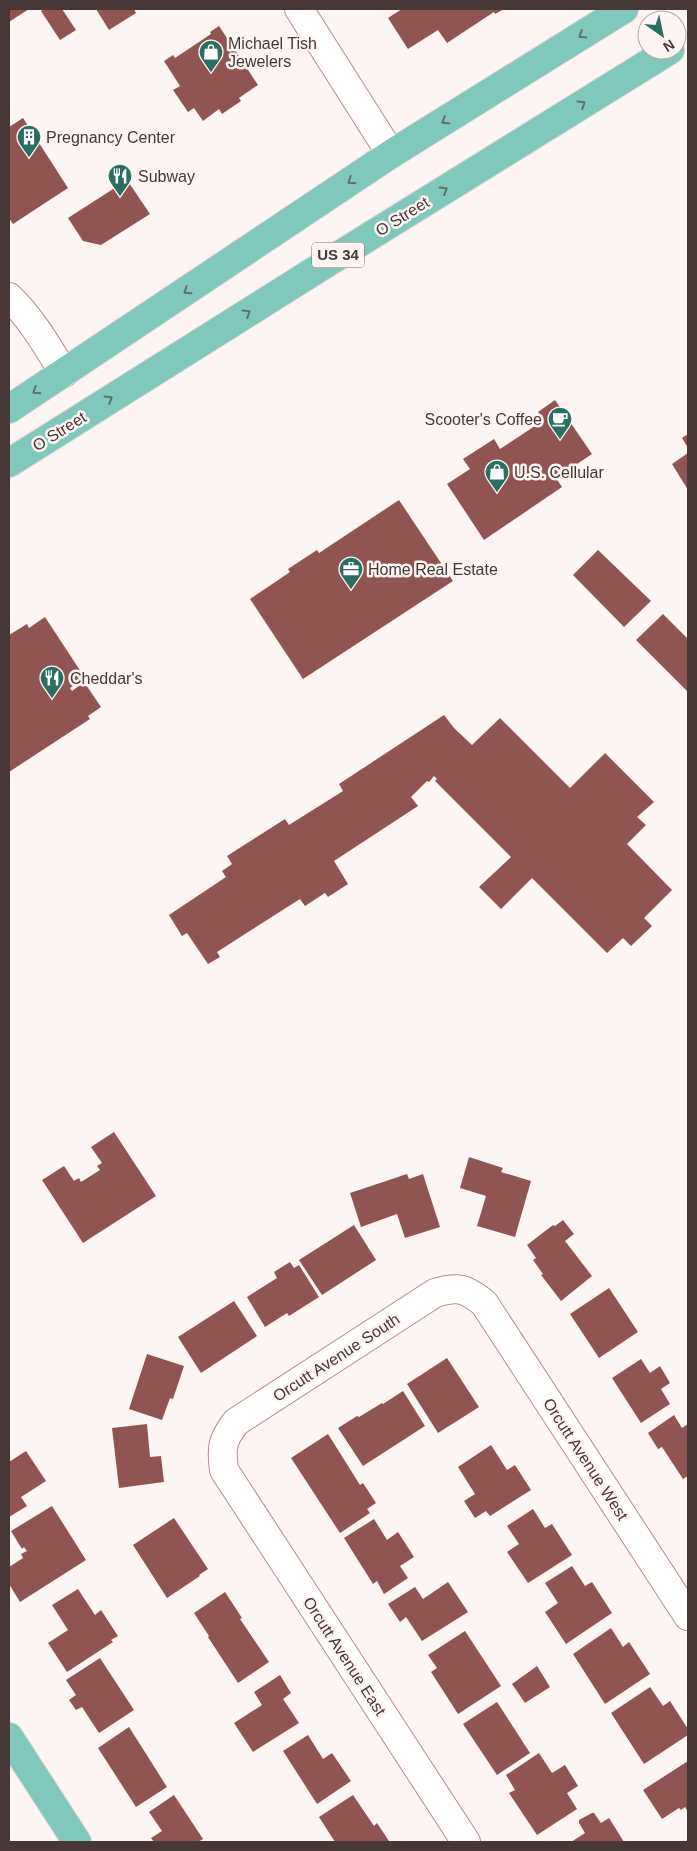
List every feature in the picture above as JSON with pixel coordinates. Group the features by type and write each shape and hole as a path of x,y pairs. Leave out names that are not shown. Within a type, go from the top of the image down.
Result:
{"main road":[{"path":"9,409 391,154 624,9"},
{"name":"O Street","path":"9,463 337,256 654,60"},
{"path":"9,1736 77,1842"}],"street":[{"path":"299,9 391,154"},
{"path":"9,297 32,324 64,373"},
{"name":"Orcutt Avenue South","path":"224,1470 222,1450 226,1436 236,1422 410,1309 435,1293 450,1288 473,1293 484,1303"},
{"name":"Orcutt Avenue West","path":"484,1303 688,1616"},
{"name":"Orcutt Avenue East","path":"224,1470 466,1842"}],"building":[{"path":"9,9 29,9 9,22"},
{"path":"44,9 62,9 76,30 60,40 41,11"},
{"path":"96,9 134,9 136,13 109,30"},
{"path":"402,9 504,9 495,14 494,12 447,43 438,30 408,49 388,18"},
{"name":"Michael Tish Jewelers","path":"219,26 258,85 239,98 241,101 222,114 219,109 203,121 194,108 188,112 173,90 180,86 164,61 173,55 175,58 211,34 210,32"},
{"name":"Pregnancy Center","path":"23,118 68,188 13,224 9,218 9,127"},
{"name":"Subway","path":"127,180 150,214 101,245 83,241 68,218"},
{"path":"555,400 592,454 556,478 562,487 484,540 447,484 470,469 463,459 494,439 500,449 544,420 538,412"},
{"path":"688,434 688,448 682,438"},
{"path":"688,453 688,490 672,464"},
{"name":"Home Real Estate","path":"399,500 453,581 303,679 250,599 290,572 288,569 317,550 319,553"},
{"path":"598,550 651,601 624,627 573,575"},
{"path":"663,614 688,639 688,692 636,640"},
{"name":"Cheddar's","path":"45,617 85,678 70,688 72,691 84,682 101,707 88,716 90,719 9,772 9,635 27,624 29,628"},
{"path":"444,715 454,728 472,745 500,718 570,788 605,753 654,802 637,817 646,825 627,844 672,890 644,918 652,926 631,946 623,938 607,953 532,878 501,909 479,887 511,857 435,781 437,779 434,776 411,797 418,806 334,861 348,884 328,897 325,893 305,906 300,899 217,952 220,957 208,964 187,933 182,936 169,915 226,877 222,871 232,864 227,856 285,819 289,825 343,791 339,784"},
{"path":"114,1132 156,1196 83,1243 42,1180 64,1166 74,1181 79,1178 81,1182 100,1170 97,1166 102,1163 91,1147"},
{"path":"469,1157 503,1168 501,1172 531,1181 515,1237 477,1226 486,1196 460,1188"},
{"path":"407,1174 409,1179 423,1174 440,1227 405,1238 397,1214 361,1227 350,1193"},
{"path":"563,1220 574,1234 565,1241 592,1276 561,1301 541,1275 543,1274 533,1260 536,1258 527,1245 553,1225 555,1226"},
{"path":"354,1225 376,1260 322,1295 299,1260"},
{"path":"290,1262 294,1268 299,1265 319,1297 289,1316 287,1313 265,1327 247,1297 277,1278 274,1272"},
{"path":"609,1288 638,1332 599,1358 570,1314"},
{"path":"234,1301 257,1336 201,1373 178,1337"},
{"path":"147,1354 184,1366 173,1399 170,1398 162,1420 129,1409"},
{"path":"447,1358 479,1407 438,1433 407,1384"},
{"path":"641,1359 650,1373 660,1366 670,1383 661,1389 670,1404 641,1423 612,1378"},
{"path":"403,1391 425,1426 363,1466 338,1428"},
{"path":"674,1415 682,1428 688,1424 688,1476 683,1479 662,1447 658,1449 648,1433"},
{"path":"147,1424 150,1457 161,1456 164,1482 119,1488 112,1428"},
{"path":"328,1434 360,1485 363,1483 376,1503 367,1509 370,1513 340,1533 291,1458"},
{"path":"491,1445 507,1470 515,1465 531,1490 490,1516 486,1511 475,1518 464,1501 475,1494 458,1467"},
{"path":"26,1451 46,1481 21,1497 27,1506 9,1517 9,1462"},
{"path":"52,1506 86,1560 20,1602 9,1584 9,1567 23,1558 21,1554 27,1551 24,1547 22,1549 11,1531"},
{"path":"533,1509 545,1528 552,1524 572,1555 528,1583 507,1552 519,1544 507,1526"},
{"path":"174,1518 208,1569 167,1598 133,1545"},
{"path":"374,1519 387,1540 398,1532 414,1557 400,1566 408,1578 384,1594 377,1581 373,1584 344,1538"},
{"path":"572,1566 585,1586 592,1582 612,1613 566,1644 545,1612 558,1603 545,1583"},
{"path":"448,1582 468,1612 422,1641 406,1617 400,1622 388,1604 415,1587 423,1599"},
{"path":"78,1589 95,1615 101,1610 118,1636 111,1640 113,1642 67,1672 48,1643 68,1630 52,1605"},
{"path":"225,1592 242,1618 240,1619 269,1662 238,1683 194,1613"},
{"path":"611,1628 623,1647 629,1642 650,1674 605,1704 573,1654"},
{"path":"465,1631 501,1686 458,1714 431,1672 437,1668 428,1655"},
{"path":"100,1658 134,1710 99,1733 82,1707 76,1710 69,1700 76,1695 66,1680"},
{"path":"537,1666 550,1687 525,1703 512,1684"},
{"path":"280,1675 291,1693 283,1699 299,1723 253,1752 234,1723 262,1705 254,1692"},
{"path":"650,1687 663,1706 670,1701 688,1729 688,1735 644,1764 611,1713"},
{"path":"497,1702 530,1753 497,1775 463,1724"},
{"path":"129,1727 167,1787 136,1807 98,1748"},
{"path":"308,1735 323,1759 332,1753 351,1781 317,1804 283,1751"},
{"path":"539,1753 552,1773 565,1765 578,1786 567,1793 577,1809 537,1835 509,1793 515,1790 506,1775"},
{"path":"688,1761 688,1812 685,1807 681,1810 679,1808 662,1819 643,1790"},
{"path":"174,1795 203,1839 198,1842 154,1842 151,1838 162,1831 149,1812"},
{"path":"353,1795 374,1826 377,1823 389,1841 335,1842 319,1817"},
{"path":"592,1813 601,1823 609,1818 624,1842 571,1842 585,1833 579,1820"}],"place":[{"name":"Michael Tish Jewelers","path":"211,73"},
{"name":"Pregnancy Center","path":"29,158"},
{"name":"Subway","path":"120,197"},
{"name":"Scooter's Coffee","path":"560,440"},
{"name":"U.S. Cellular","path":"497,493"},
{"name":"Home Real Estate","path":"351,590"},
{"name":"Cheddar's","path":"52,699"}]}
